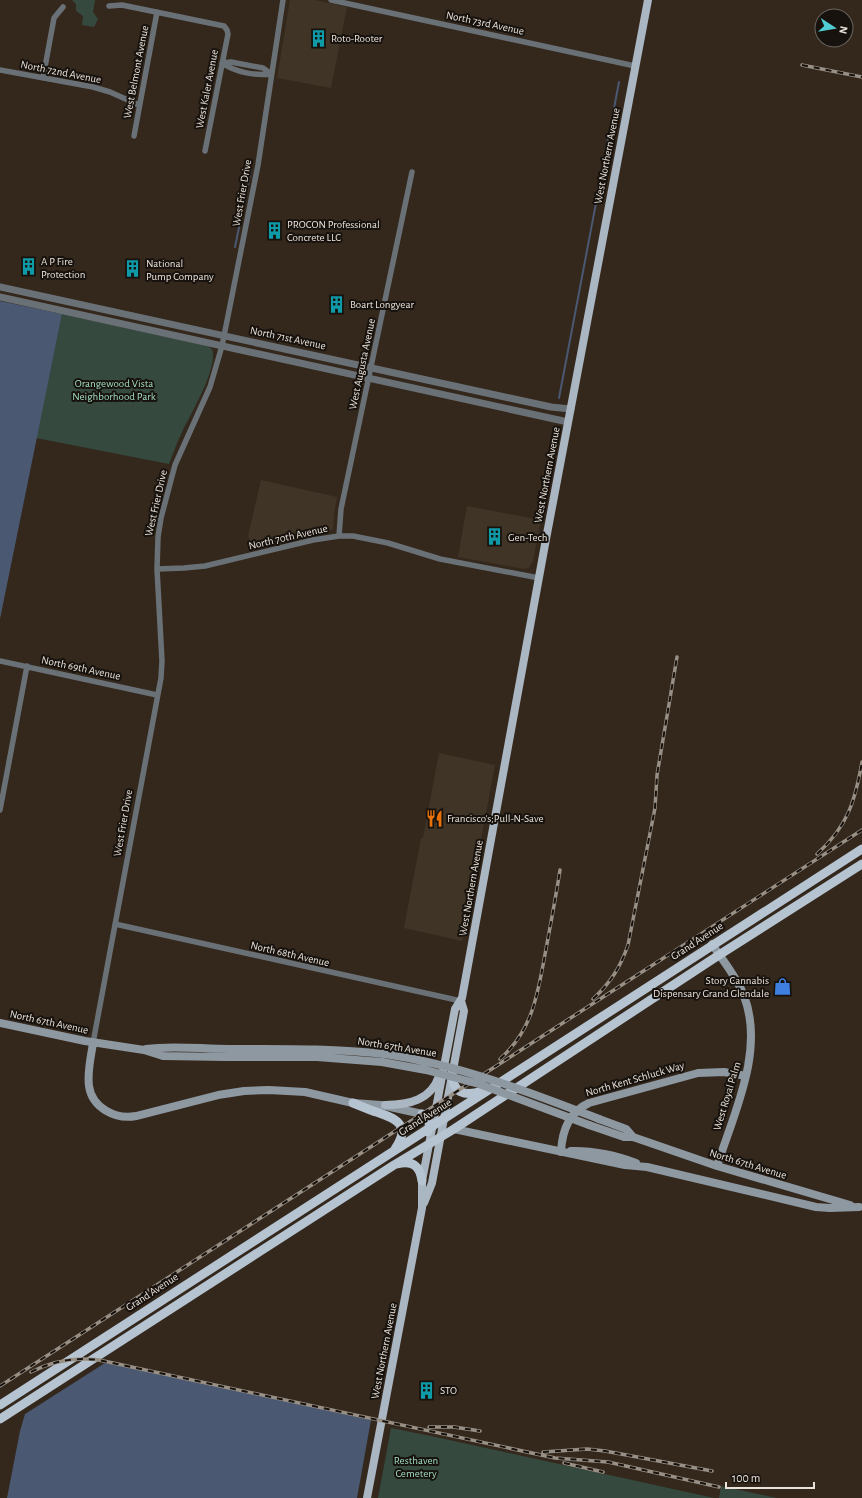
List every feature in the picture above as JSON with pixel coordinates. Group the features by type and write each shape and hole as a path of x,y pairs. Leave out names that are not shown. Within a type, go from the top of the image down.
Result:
{"highway":[{"path":"0,1419 394,1165 454,1129 719,955 862,864 858,851"},
{"name":"Grand Avenue","path":"0,1405 67,1360 431,1128 712,944 776,905 858,851"},
{"path":"452,1073 452,1081 454,1085 458,1090 466,1094 473,1094 498,1084"},
{"path":"353,1103 388,1116 396,1121 401,1128 402,1135 395,1150"},
{"path":"419,1150 431,1128 428,1118 422,1114"},
{"path":"394,1165 402,1163 413,1165 420,1170 422,1181"},
{"path":"94,1343 100,1354"},
{"path":"67,1360 75,1372"}],"main road":[{"name":"West Northern Avenue","path":"367,1498 422,1208 422,1181 431,1128 437,1105 455,1009 461,1001 648,0"},
{"name":"West Royal Palm","path":"712,944 739,985 749,1009 751,1040 750,1056 746,1076 717,1166"},
{"name":"West Northern Avenue","path":"422,1208 432,1183 441,1137 464,1011 461,1001"},
{"name":"North 67th Avenue","path":"0,1023 93,1042 144,1050 163,1056 383,1058 418,1060 469,1072 505,1084 626,1129 633,1137"},
{"name":"North 67th Avenue","path":"93,1042 89,1074 89,1087 91,1093 94,1100 103,1109 119,1116 136,1116 203,1098 251,1091 292,1091 316,1094 353,1103 374,1103 385,1105 444,1119"},
{"name":"North 67th Avenue","path":"383,1058 479,1084 624,1137 633,1137 717,1166 860,1207"},
{"path":"385,1105 408,1103 427,1095 435,1086 445,1058"},
{"name":"North Kent Schluck Way","path":"560,1152 563,1135 570,1118 581,1107 589,1103 698,1073 724,1072 746,1076"},
{"path":"437,1105 440,1115 454,1129"},
{"name":"North 67th Avenue","path":"454,1129 625,1165 648,1167 816,1207 860,1207"}],"street":[{"name":"West Frier Drive","path":"93,1042 161,678 162,661 156,569 160,525 170,482 180,452 210,387 222,346 255,181 283,0"},
{"name":"North 73rd Avenue","path":"331,0 635,66"},
{"path":"109,6 122,5 157,12"},
{"path":"43,78 54,18 63,7"},
{"name":"West Kaler Avenue","path":"157,12 224,26 227,30 228,34 205,151"},
{"name":"West Belmont Avenue","path":"134,136 157,12"},
{"path":"222,63 231,62 263,68 271,74"},
{"name":"North 72nd Avenue","path":"0,70 102,89 139,105"},
{"name":"West Augusta Avenue","path":"339,536 341,509 372,368 412,172"},
{"name":"North 71st Avenue","path":"0,287 559,409 571,409"},
{"name":"North 71st Avenue","path":"0,297 568,422"},
{"path":"144,328 146,318"},
{"path":"282,358 284,348"},
{"name":"North 70th Avenue","path":"156,569 206,566 313,540 339,536 372,539 440,559 539,578"},
{"name":"North 69th Avenue","path":"0,660 157,695"},
{"path":"0,810 27,666"},
{"name":"North 68th Avenue","path":"115,924 461,1001"}],"shaded area":[{"path":"290,0 315,0 347,7 331,88 277,78"},
{"path":"261,480 337,497 333,529 253,549 248,536"},
{"path":"467,506 541,520 533,561 529,568 524,569 458,557"},
{"path":"439,753 495,765 462,941 404,928"}],"green space":[{"path":"72,0 95,0 93,12 98,19 94,27 82,25 83,16 76,11 76,4"},
{"name":"Orangewood Vista Neighborhood Park","path":"62,314 207,346 212,349 213,357 208,379 182,432 169,464 36,438"},
{"name":"Resthaven Cemetery","path":"391,1428 431,1436 714,1498 378,1498"},
{"path":"721,1486 777,1498 719,1498"}],"water":[{"path":"0,301 62,314 0,619"},
{"path":"105,1363 371,1420 357,1498 7,1498 20,1431 25,1414"}],"waterway":[{"path":"559,398 619,82"},
{"path":"235,247 251,169"}],"railway":[{"path":"802,65 862,77"},
{"path":"593,999 605,987 614,974 622,961 628,945 655,808 657,775 677,657"},
{"path":"817,854 828,844 843,823 853,801 862,762"},
{"path":"0,1386 862,830"},
{"path":"500,1059 520,1035 533,1008 540,980 560,870"},
{"path":"31,1372 47,1365 64,1361 81,1359 99,1360 555,1458 608,1462 719,1487"},
{"path":"429,1427 454,1427 480,1431"},
{"path":"543,1452 587,1449 605,1451 712,1471"},
{"path":"564,1463 603,1472"}],"place":[{"name":"Roto-Rooter","path":"318,38"},
{"name":"PROCON Professional Concrete LLC","path":"274,230"},
{"name":"A P Fire Protection","path":"28,267"},
{"name":"National Pump Company","path":"133,269"},
{"name":"Boart Longyear","path":"337,304"},
{"name":"Gen-Tech","path":"495,537"},
{"name":"Francisco's;Pull-N-Save","path":"434,818"},
{"name":"Story Cannabis Dispensary Grand Glendale","path":"782,986"},
{"name":"STO","path":"427,1390"}]}
